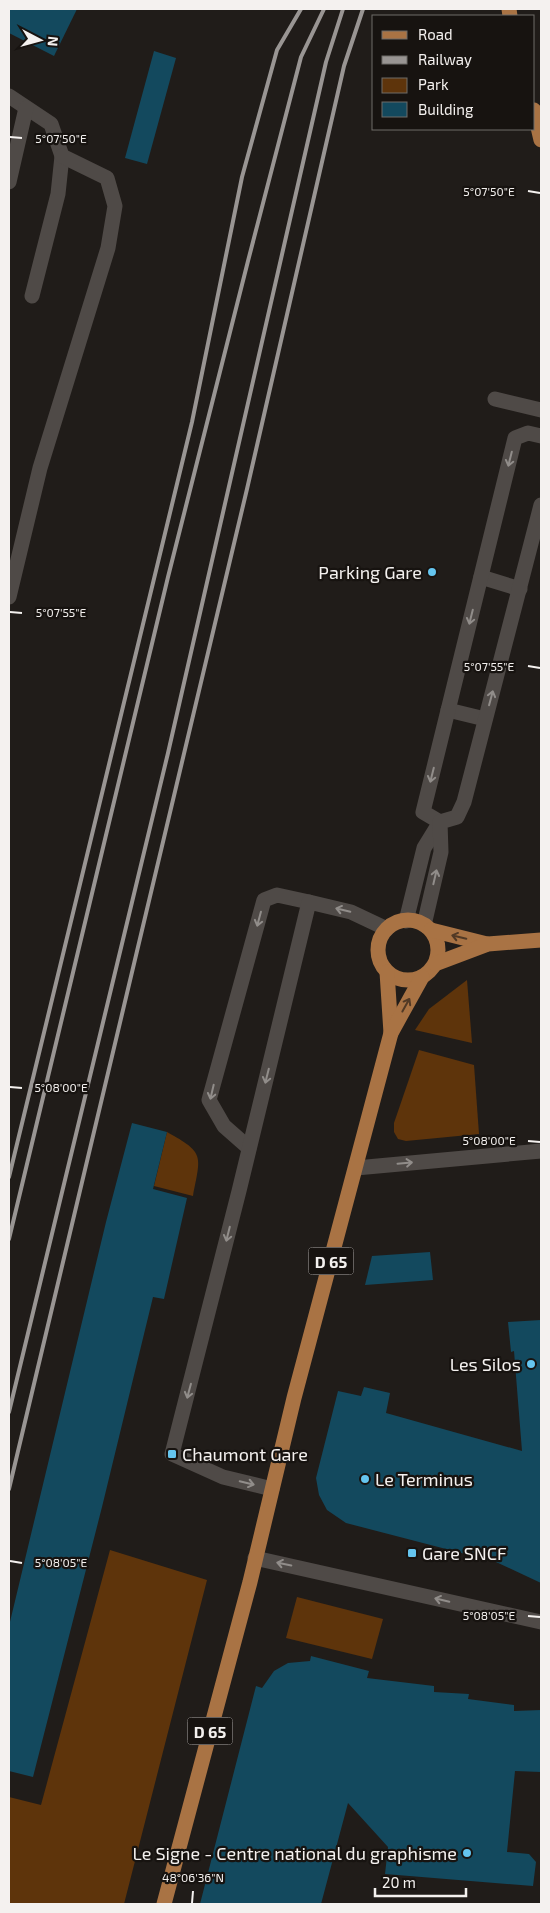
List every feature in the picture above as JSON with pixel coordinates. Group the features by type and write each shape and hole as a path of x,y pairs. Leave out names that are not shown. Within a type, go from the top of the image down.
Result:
{"main road":[{"path":"535,114 541,140"},
{"path":"488,944 427,928 415,921 406,920 394,923 387,928 381,936 378,956 387,972 404,980 422,977 435,964 488,944 541,940"},
{"path":"427,928 438,946 435,964"},
{"name":"D 65","path":"387,972 391,1033"},
{"name":"D 65","path":"164,1904 255,1558 301,1372 391,1033 422,977"}],"street":[{"path":"9,96 51,124 62,156 58,194 32,296"},
{"path":"9,182 26,108"},
{"path":"9,597 40,468 108,248 115,206 107,178 62,156"},
{"path":"495,399 541,410"},
{"path":"440,822 423,812 516,438 528,433 541,436"},
{"path":"406,920 424,848 440,822 457,817 464,802 541,504"},
{"path":"481,577 520,589"},
{"path":"448,710 486,719"},
{"path":"427,928 441,852 440,822"},
{"path":"249,1148 224,1126 209,1100 264,900 277,895 309,902 351,912 387,928"},
{"path":"272,1489 222,1477 172,1454 309,902"},
{"path":"356,1168 541,1151"},
{"path":"255,1558 541,1622"}],"green space":[{"path":"467,980 472,1043 415,1030 429,1009"},
{"path":"419,1050 474,1065 479,1134 406,1141 398,1139 394,1132 394,1123"},
{"path":"167,1132 188,1145 197,1156 198,1172 193,1196 154,1186"},
{"path":"110,1550 207,1580 124,1904 9,1904 9,1797 41,1805"},
{"path":"297,1597 383,1619 372,1659 286,1638"}],"building":[{"path":"9,9 77,9 54,56 9,33"},
{"path":"154,51 176,58 147,164 125,158"},
{"path":"132,1123 167,1132 153,1189 187,1198 164,1299 153,1297 33,1777 9,1771 9,1626 106,1222"},
{"path":"430,1252 433,1280 365,1285 372,1256"},
{"path":"541,1320 541,1583 496,1562 346,1523 327,1510 319,1495 316,1478 338,1391 361,1396 364,1387 390,1393 386,1413 522,1451 514,1351 511,1352 508,1322"},
{"path":"311,1656 369,1671 367,1678 434,1686 434,1692 469,1694 468,1699 514,1705 514,1711 541,1710 541,1772 515,1771 507,1852 529,1854 536,1862 533,1886 385,1874 388,1847 348,1803 321,1904 200,1904 256,1686 262,1688 274,1671 288,1663 310,1661"}],"railway":[{"path":"9,1177 192,422 242,177 277,50 301,9"},
{"path":"9,1239 168,577 248,261 301,57 324,9"},
{"path":"9,1412 168,753 326,62 343,9"},
{"path":"9,1489 247,489 344,66 363,9"}],"place":[{"name":"Parking Gare","path":"432,572"},
{"name":"Les Silos","path":"531,1364"},
{"name":"Chaumont Gare","path":"172,1454"},
{"name":"Le Terminus","path":"365,1479"},
{"name":"Gare SNCF","path":"412,1553"},
{"name":"Le Signe - Centre national du graphisme","path":"467,1853"}]}
